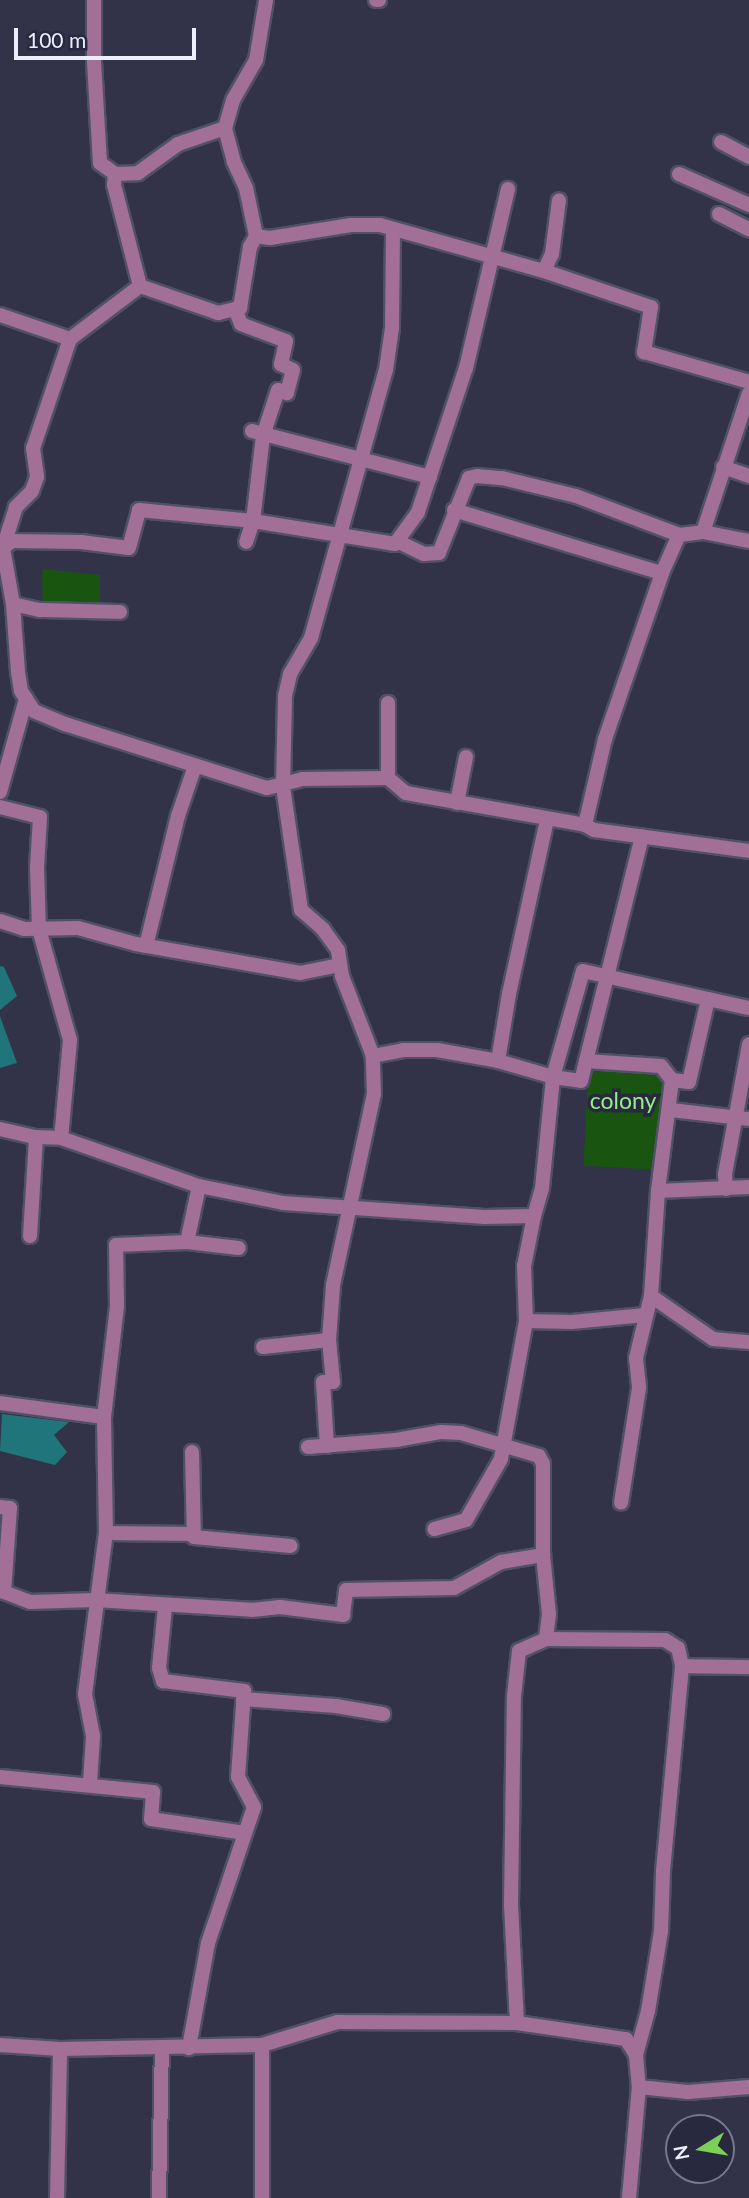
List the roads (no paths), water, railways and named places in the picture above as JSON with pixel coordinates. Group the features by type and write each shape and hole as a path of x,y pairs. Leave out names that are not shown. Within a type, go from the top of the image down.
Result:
{"street":[{"path":"94,0 94,62 100,163 115,174 138,173 178,144 225,128"},
{"path":"139,286 218,313 240,308 250,247 256,236 246,188 234,162 225,128 233,100 256,60 266,0"},
{"path":"721,142 749,157"},
{"path":"115,174 114,186 139,286"},
{"path":"679,174 749,205"},
{"path":"1,547 12,541 81,542 129,548 139,510 253,521 395,544 418,512 466,368 508,188"},
{"path":"544,271 552,254 559,200"},
{"path":"719,214 749,229"},
{"path":"256,236 270,238 351,225 393,229 493,259 544,271 651,307 644,352 749,383"},
{"path":"327,1446 323,1382 333,1382 329,1340 332,1285 374,1094 373,1055 340,965 338,950 323,929 301,909 283,786 285,695 290,674 312,638 387,360 392,328 393,229"},
{"path":"139,286 70,339 33,448 37,477 32,491 16,507 1,547 13,604 18,672 26,699 34,711 65,724 267,788 302,779 388,778 406,793 585,825 594,830 749,851"},
{"path":"235,309 241,324 286,341 281,364 293,370 287,393 278,390 258,433 253,521 246,542"},
{"path":"0,315 70,339"},
{"path":"703,532 749,393"},
{"path":"258,433 430,477"},
{"path":"723,467 749,476"},
{"path":"397,541 424,554 439,552 469,478 477,476 502,478 576,496 678,535 703,532 749,541"},
{"path":"454,510 662,573"},
{"path":"585,825 605,739 662,573 678,535"},
{"path":"13,604 40,610 120,612"},
{"path":"0,792 26,699"},
{"path":"388,703 388,778"},
{"path":"457,803 466,757"},
{"path":"146,946 178,816 195,766"},
{"path":"0,807 40,817 38,929 70,1040 61,1138"},
{"path":"498,1061 547,820"},
{"path":"373,1055 403,1050 437,1050 581,1081 642,837"},
{"path":"0,921 38,929 78,928 146,946 300,973 340,965"},
{"path":"434,1529 466,1520 501,1459 526,1321 524,1266 542,1188 553,1077 583,971 749,1008"},
{"path":"672,1080 689,1082 708,999"},
{"path":"726,1189 725,1174 742,1118 749,1044"},
{"path":"586,1061 661,1066 672,1080 671,1110 658,1191 651,1296 636,1358 639,1388 621,1503"},
{"path":"671,1110 742,1118"},
{"path":"0,1129 36,1137 61,1138 199,1186 283,1203 485,1217 534,1216"},
{"path":"30,1236 36,1137"},
{"path":"187,1242 199,1186"},
{"path":"658,1191 749,1187"},
{"path":"90,1783 93,1736 85,1694 95,1600 106,1532 104,1417 117,1306 116,1245 187,1242 239,1248"},
{"path":"651,1296 713,1339 749,1342"},
{"path":"526,1321 572,1322 645,1315"},
{"path":"262,1347 329,1340"},
{"path":"0,1403 104,1417"},
{"path":"309,1447 396,1440 441,1432 461,1433 539,1457 543,1464 543,1555 550,1614 546,1639"},
{"path":"192,1452 194,1534"},
{"path":"0,1507 10,1508 2,1592 30,1602 95,1600 165,1607 204,1605 252,1610 280,1607 343,1615 346,1590 454,1588 501,1562 543,1555"},
{"path":"106,1532 194,1534 203,1539 291,1546"},
{"path":"165,1607 160,1677 163,1681 244,1691 238,1777 254,1807 208,1943 189,2047"},
{"path":"517,2024 511,1905 514,1696 519,1651 546,1639 665,1640 678,1648 681,1666 663,1872 661,1931 648,2011 636,2055 639,2087 629,2198"},
{"path":"681,1666 749,1667"},
{"path":"243,1699 336,1706 383,1714"},
{"path":"0,1777 90,1783 153,1793 151,1819 246,1833"},
{"path":"0,2045 60,2049 262,2045 337,2022 517,2024 626,2039 636,2055"},
{"path":"262,2045 262,2198"},
{"path":"159,2198 162,2047"},
{"path":"57,2198 60,2049"},
{"path":"639,2087 688,2092 749,2087"}],"park label":[{"name":"colony","path":"623,1100"}]}
